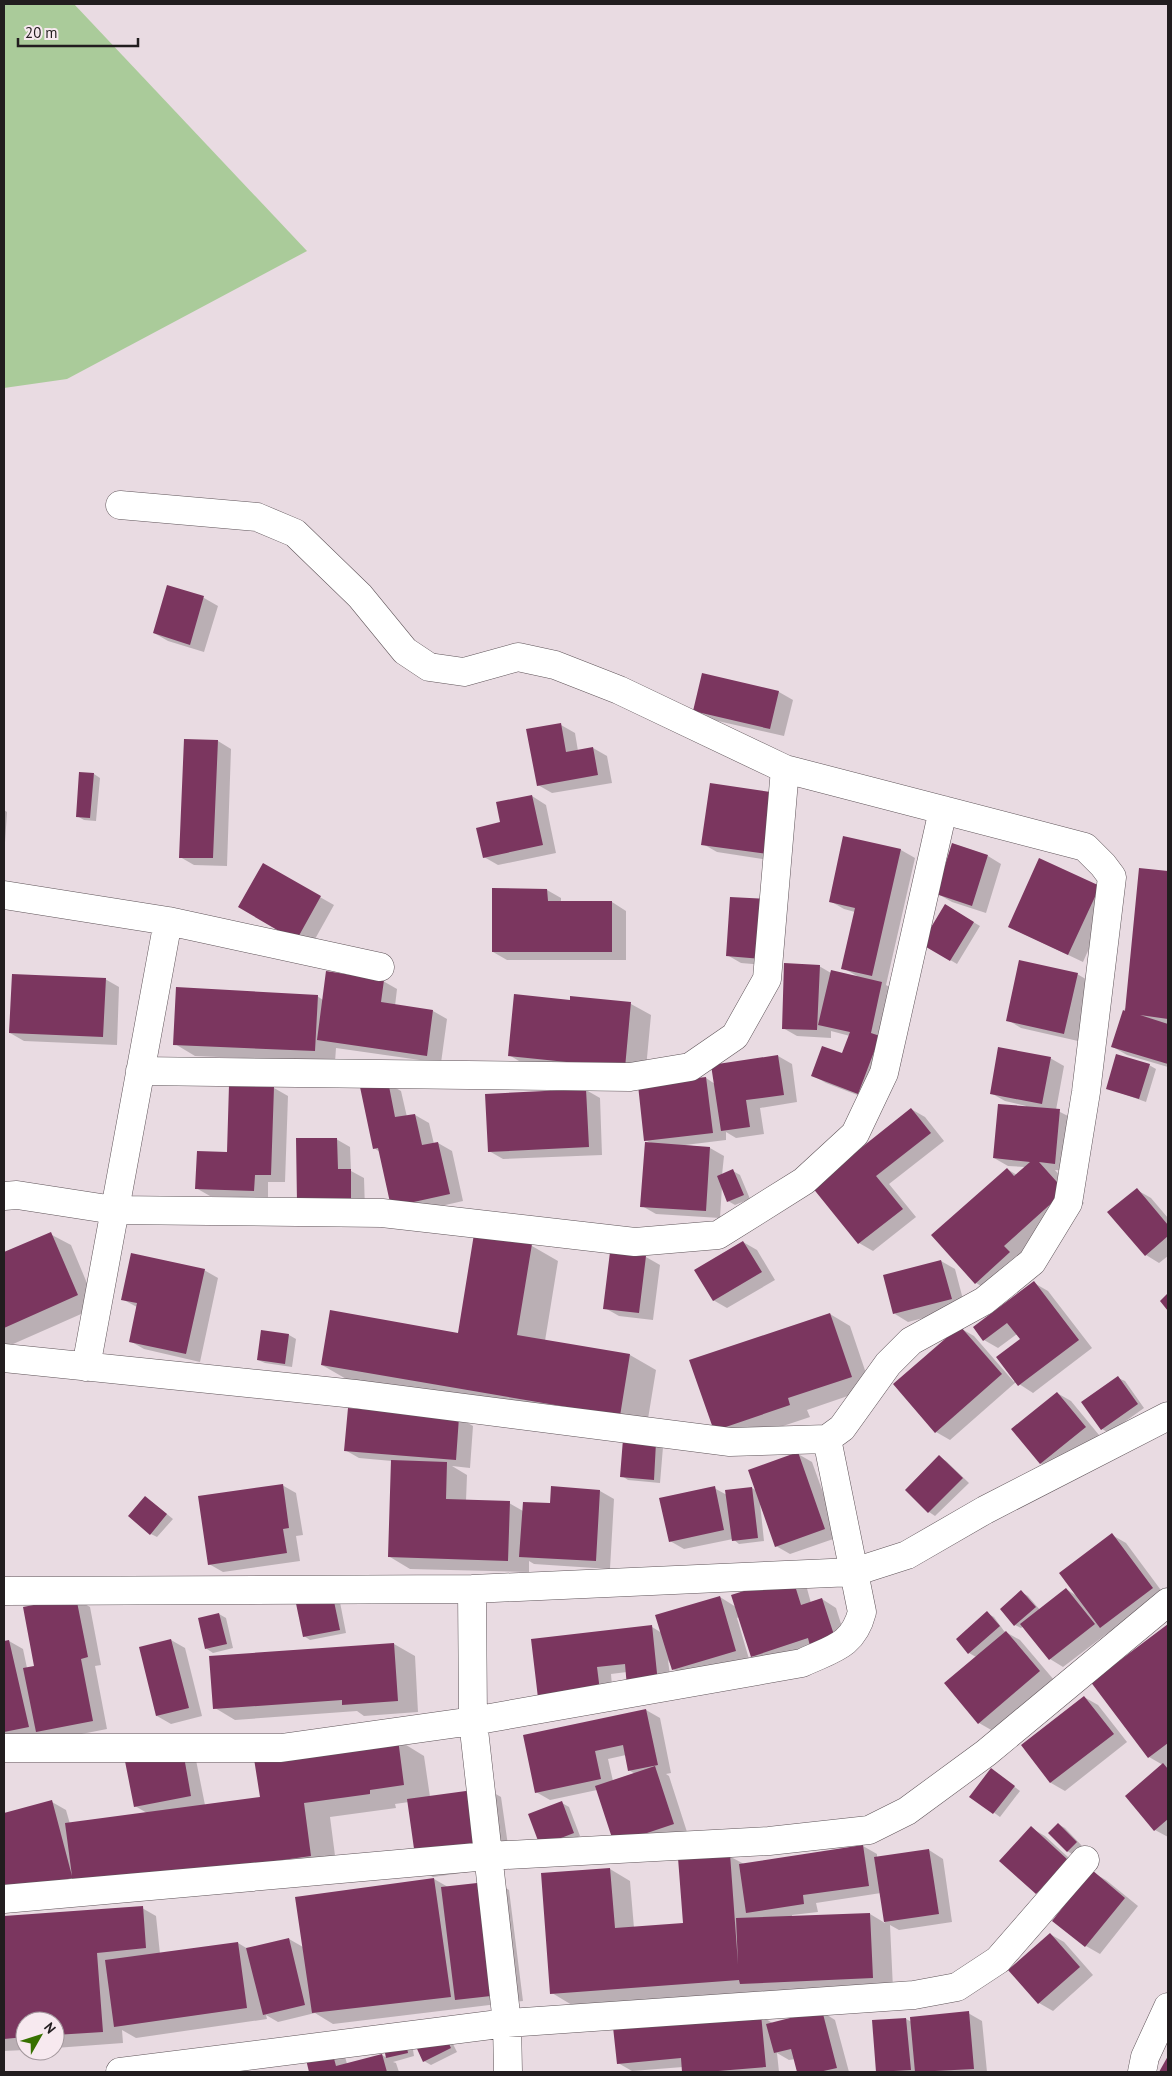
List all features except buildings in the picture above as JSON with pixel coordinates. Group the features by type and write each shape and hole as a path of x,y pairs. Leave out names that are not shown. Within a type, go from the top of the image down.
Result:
{"street":[{"path":"4,1358 355,1394 730,1442 827,1439 842,1428 888,1364 911,1341 984,1301 1032,1262 1068,1203 1086,1092 1112,877 1103,865 1085,848 785,769 619,690 555,665 518,657 464,672 429,666 405,651 360,596 295,533 257,517 120,505"},
{"path":"140,1071 630,1077 690,1067 735,1036 767,979 785,769"},
{"path":"4,1196 17,1195 114,1210 382,1213 635,1242 718,1236 804,1181 855,1134 884,1073 943,810"},
{"path":"4,895 168,921 380,967"},
{"path":"86,1367 168,921"},
{"path":"4,1591 472,1589 854,1572 907,1555 985,1510 1168,1416"},
{"path":"4,1748 281,1748 473,1721 802,1663 848,1641 859,1626 862,1612 827,1439"},
{"path":"472,1589 473,1721 507,2023 508,2072"},
{"path":"4,1899 488,1856 769,1841 869,1830 907,1811 986,1754 1168,1602"},
{"path":"120,2072 507,2023 914,1995 957,1988 998,1960 1085,1860"},
{"path":"1142,2072 1145,2057 1168,2008"}],"green space":[{"path":"4,4 74,4 307,251 67,379 4,388"}]}
